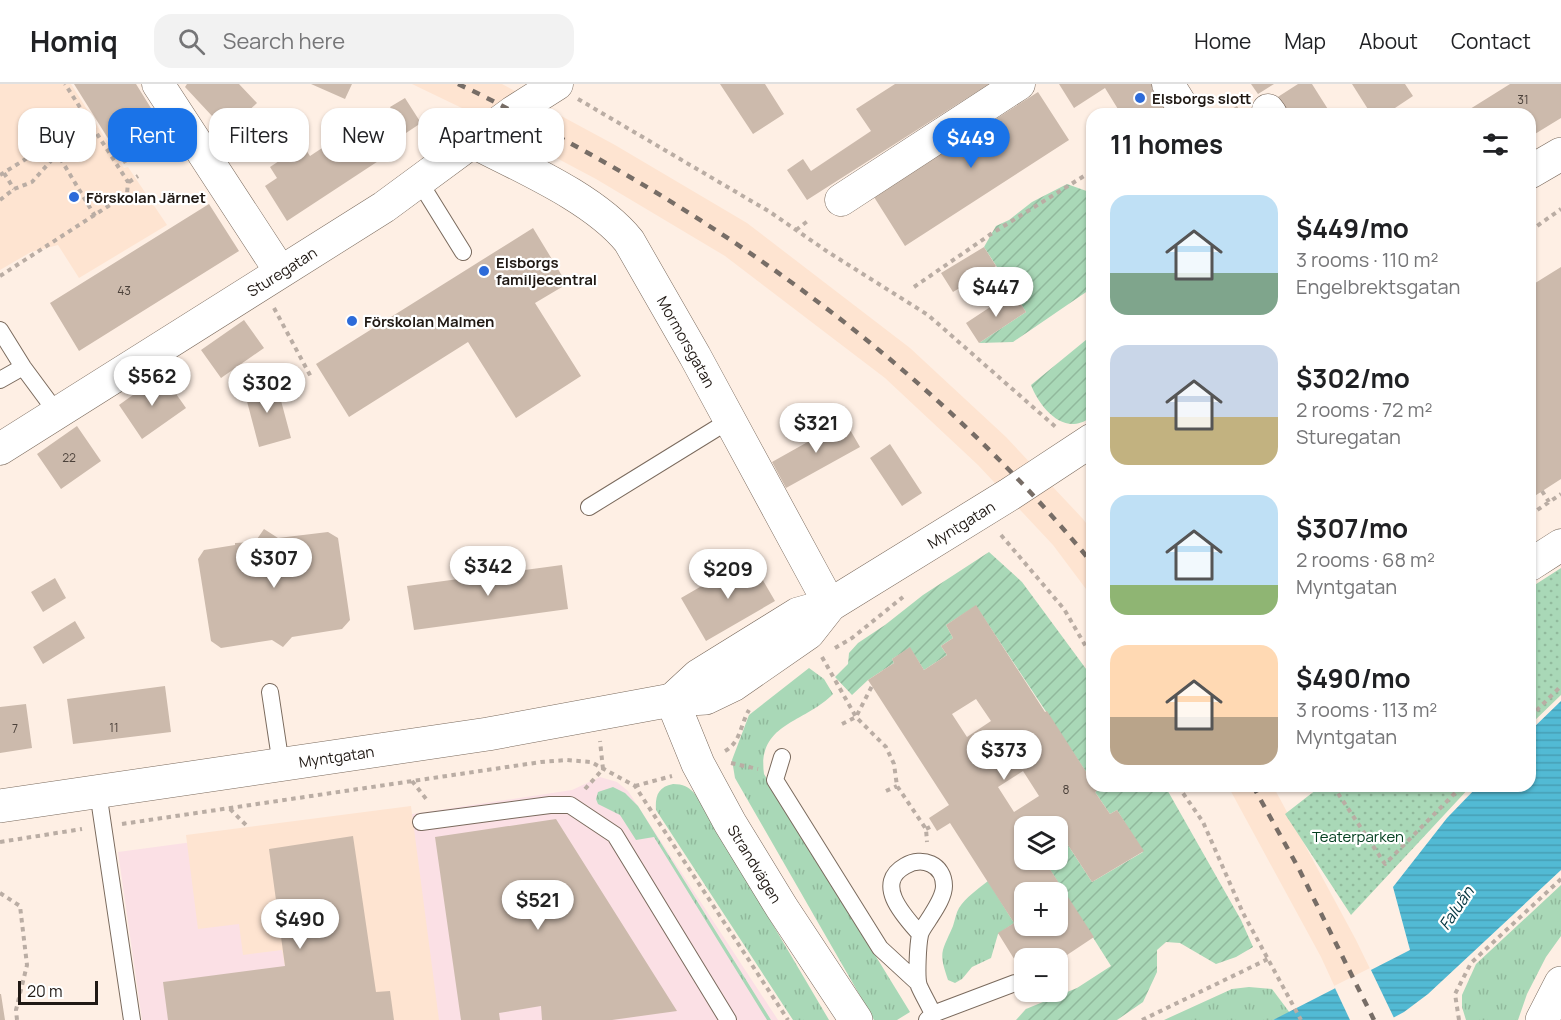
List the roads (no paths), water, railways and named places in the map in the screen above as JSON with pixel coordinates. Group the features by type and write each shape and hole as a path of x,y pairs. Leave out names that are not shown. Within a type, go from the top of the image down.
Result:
{"street":[{"path":"158,84 270,278"},
{"path":"841,200 1019,84"},
{"path":"1168,84 1183,108"},
{"name":"Sturegatan","path":"518,108 546,87"},
{"path":"1536,169 1561,154"},
{"name":"Sturegatan","path":"0,449 384,207 445,162"},
{"name":"Mormorsgatan","path":"510,162 592,207 619,229 629,242 668,307 830,605"},
{"name":"Myntgatan","path":"0,806 529,727 672,700 706,698 733,685 808,633 830,605 1010,494 1085,444"},
{"path":"1536,560 1561,544"},
{"name":"Strandvägen","path":"672,700 698,764 730,823 782,908 856,1020"},
{"path":"1542,1020 1560,986"}],"lane":[{"path":"419,181 463,252"},
{"path":"0,330 22,367 57,413"},
{"path":"0,380 22,367"},
{"path":"589,507 730,420"},
{"path":"270,692 281,765"},
{"path":"782,757 775,780 880,948 918,983"},
{"path":"98,792 132,1020"},
{"path":"421,822 550,805 570,806 615,835 728,1020"},
{"path":"920,934 918,983 930,1017 1014,983"}],"water":[{"name":"Faluån","path":"1561,701 1561,870 1428,994 1389,1020 1273,1020 1410,950 1393,887 1447,818 1472,792 1536,792 1536,725"}],"railway":[{"path":"458,84 507,108 630,177 704,222 844,322 911,377 975,436 1035,498 1086,556"},
{"path":"1256,792 1299,869 1374,1020"}],"place":[{"name":"Elsborgs slott","path":"1140,98"},
{"name":"Förskolan Järnet","path":"74,197"},
{"name":"Elsborgs familjecentral","path":"484,271"},
{"name":"Förskolan Malmen","path":"352,321"}],"park label":[{"name":"Teaterparken","path":"1358,836"}]}
